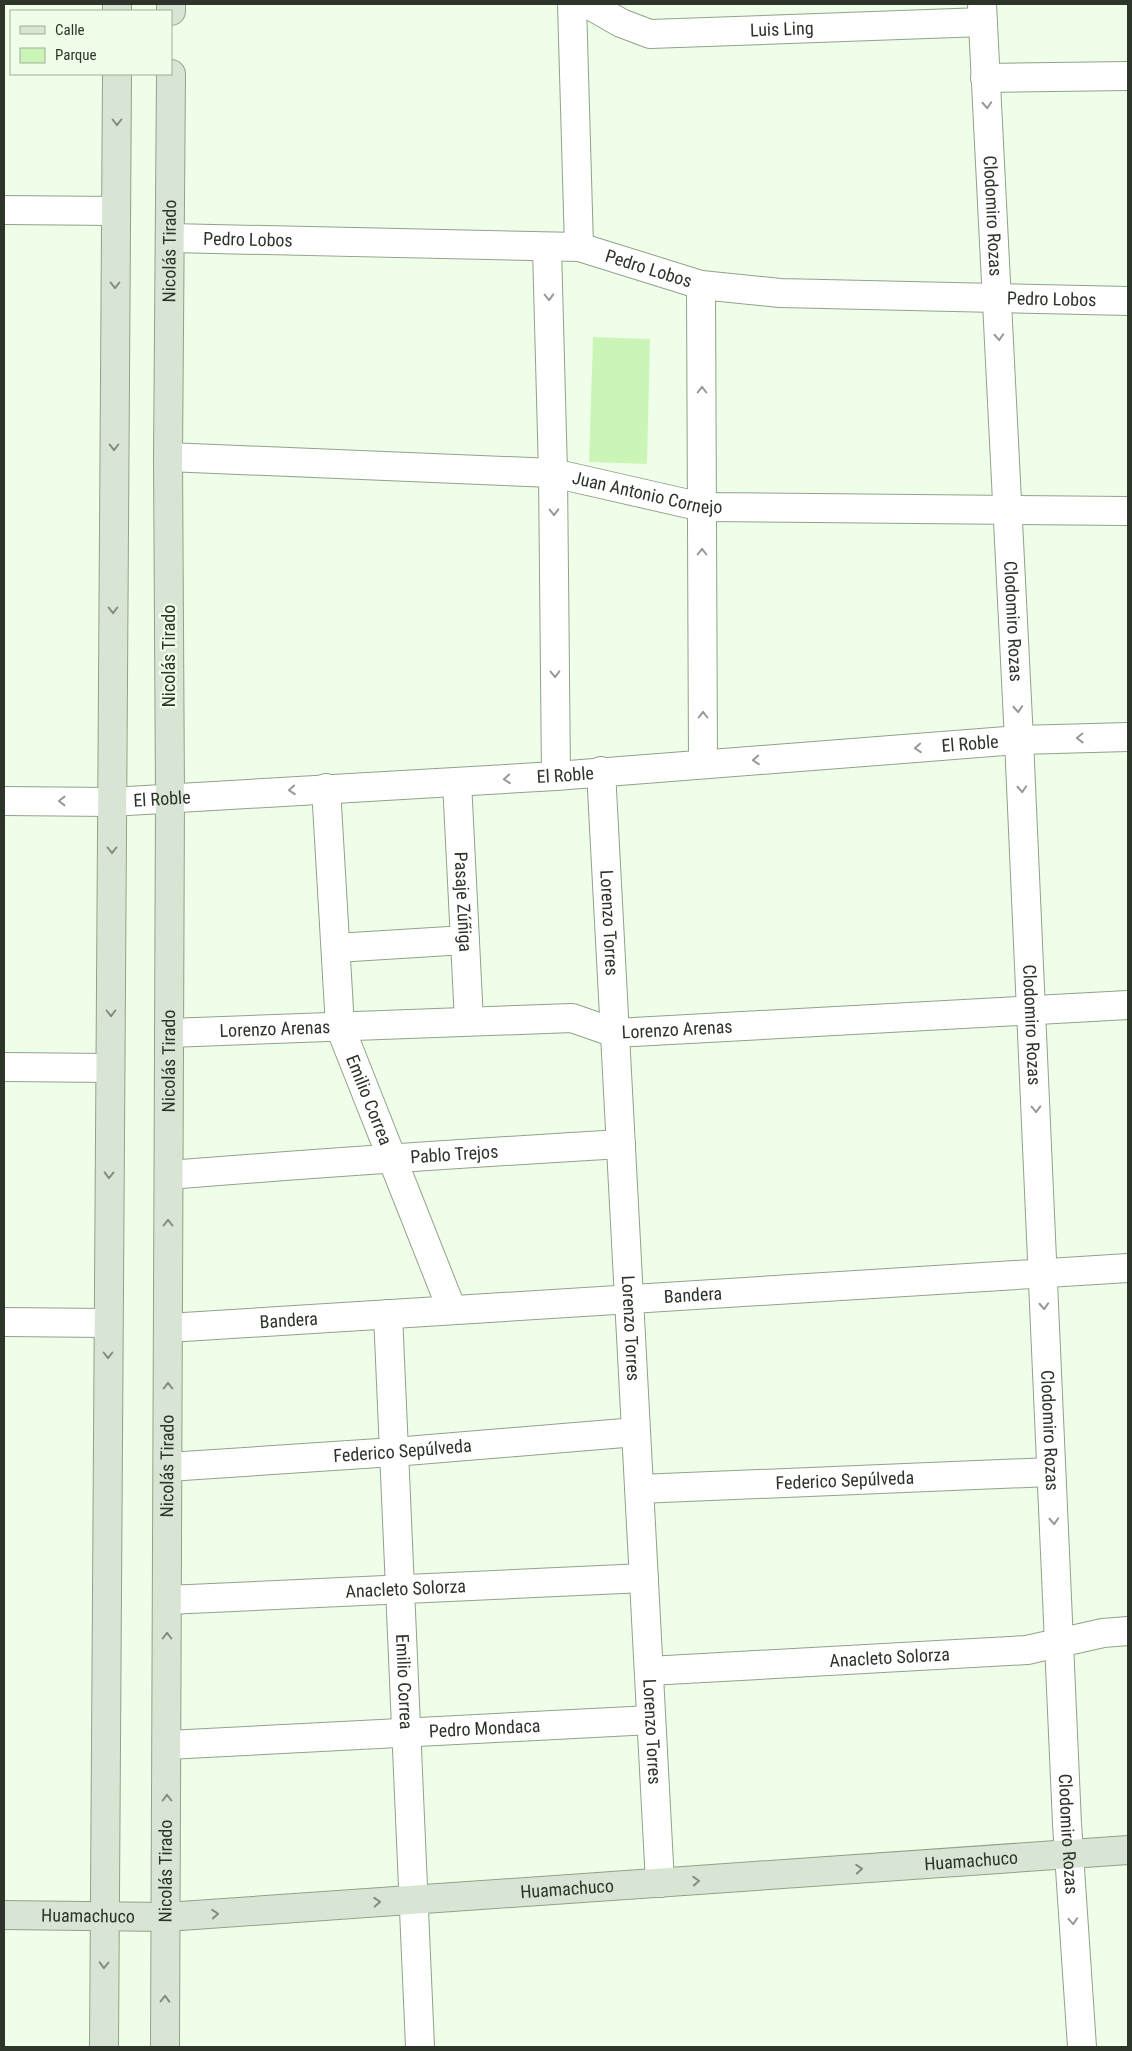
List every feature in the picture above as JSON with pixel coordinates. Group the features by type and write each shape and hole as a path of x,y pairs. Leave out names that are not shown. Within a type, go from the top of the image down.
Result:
{"main road":[{"path":"104,2047 117,75"},
{"name":"Nicolás Tirado","path":"164,2047 168,1467 170,798 168,457 171,75"},
{"name":"Huamachuco","path":"4,1915 166,1917 1128,1850"}],"street":[{"path":"572,4 579,247"},
{"name":"Luis Ling","path":"588,4 621,23 650,34 982,13"},
{"name":"Clodomiro Rozas","path":"982,13 1020,740 1069,1855 1082,2047"},
{"path":"985,78 1128,76"},
{"path":"4,210 116,211"},
{"name":"Pedro Lobos","path":"170,238 547,248 579,247 701,285 780,293 1128,301"},
{"path":"547,248 553,473 556,776"},
{"path":"701,285 704,764"},
{"name":"Juan Antonio Cornejo","path":"168,457 553,473 702,507 1128,511"},
{"name":"El Roble","path":"4,801 111,802 556,776 601,771 1020,740 1128,737"},
{"name":"Lorenzo Torres","path":"601,771 660,1883"},
{"name":"Pasaje Zúñiga","path":"457,782 469,1021"},
{"name":"Emilio Correa","path":"326,788 340,1027 452,1310"},
{"path":"336,948 465,940"},
{"name":"Lorenzo Arenas","path":"169,1033 572,1018 614,1033 1128,1005"},
{"path":"4,1067 110,1068"},
{"name":"Pablo Trejos","path":"169,1175 391,1158 470,1155 621,1144"},
{"name":"Bandera","path":"168,1328 1128,1268"},
{"name":"Emilio Correa","path":"388,1314 420,2047"},
{"path":"4,1322 108,1323"},
{"name":"Federico Sepúlveda","path":"168,1467 394,1452 636,1432"},
{"name":"Federico Sepúlveda","path":"639,1489 1052,1472"},
{"name":"Anacleto Solorza","path":"167,1600 644,1578"},
{"name":"Anacleto Solorza","path":"648,1671 1027,1650 1059,1641 1103,1633 1128,1631"},
{"name":"Pedro Mondaca","path":"167,1745 651,1720"}],"green space":[{"path":"593,337 650,339 647,464 589,462"}]}
